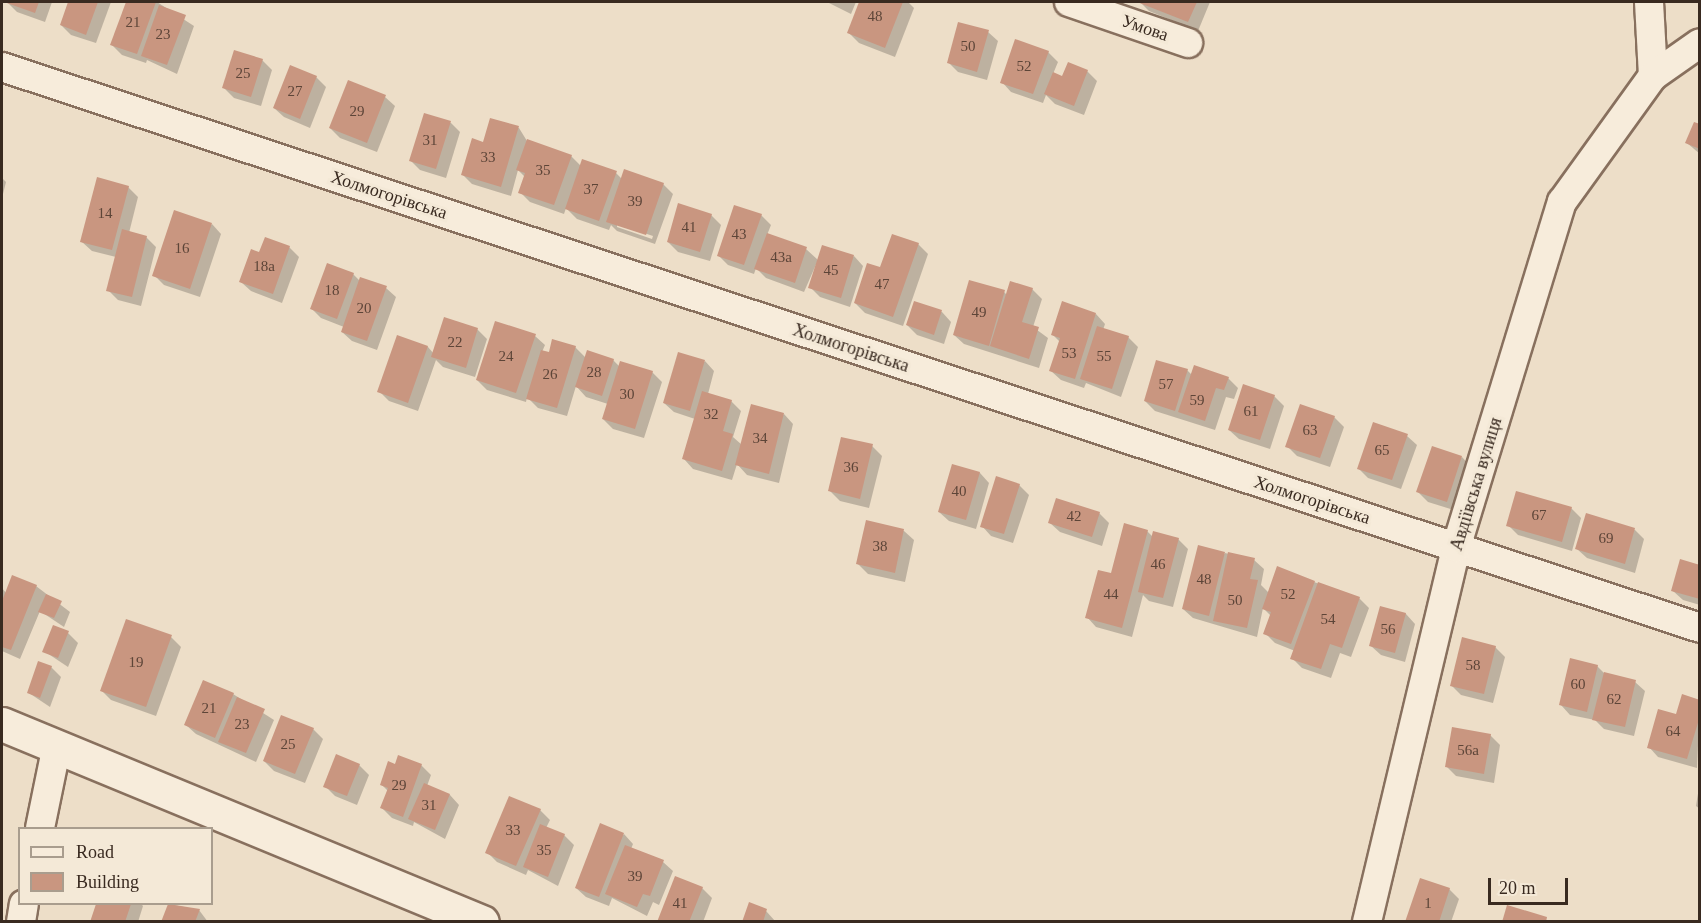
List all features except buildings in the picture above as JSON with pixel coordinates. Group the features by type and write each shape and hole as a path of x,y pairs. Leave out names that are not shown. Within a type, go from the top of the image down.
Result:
{"street":[{"name":"Умова","path":"1069,2 1188,43"},
{"path":"1649,2 1653,76"},
{"name":"Авдіївська вулиця","path":"1367,921 1456,548 1562,202 1653,76 1700,43"},
{"name":"Холмогорівська","path":"2,67 1700,628"},
{"path":"2,724 56,750 482,921"},
{"path":"40,827 56,750"},
{"path":"21,921 24,905"}]}
